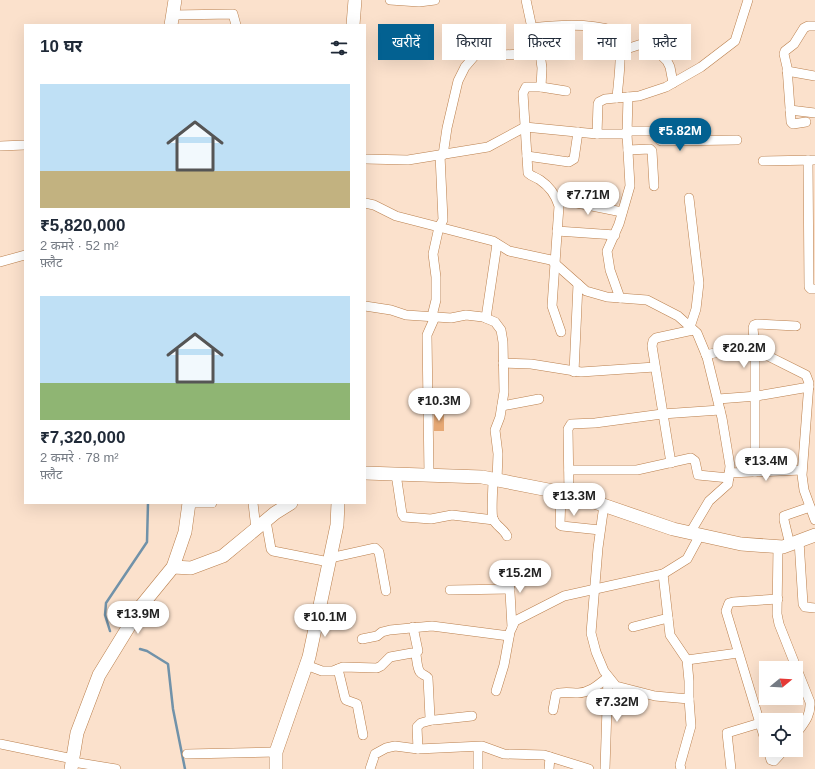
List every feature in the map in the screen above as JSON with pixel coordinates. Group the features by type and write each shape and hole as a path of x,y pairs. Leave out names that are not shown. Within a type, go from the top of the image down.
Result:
{"street":[{"path":"175,0 172,20 233,14 236,24"},
{"path":"353,24 355,0"},
{"path":"390,0 419,2 435,0"},
{"path":"526,0 531,24"},
{"path":"597,134 599,102 605,99 640,96 666,87 701,67 735,41 748,0"},
{"path":"806,122 793,124 791,122 787,71 784,58 785,51 794,44 804,28 808,26 815,26"},
{"path":"631,47 648,42 667,60 673,83"},
{"path":"429,475 427,335 433,317 436,300 436,277 433,254 439,227 443,220 442,155 447,128 458,81 465,67 473,58 481,51 502,54 514,54"},
{"path":"541,60 541,87"},
{"path":"617,98 619,60"},
{"path":"787,71 815,76"},
{"path":"561,332 552,306 559,206 557,199 548,186 528,173 524,90 526,87 541,87 566,91"},
{"path":"620,298 610,270 607,251 615,235 630,186 627,132 628,97"},
{"path":"790,110 815,113"},
{"path":"366,159 408,160 488,147 525,127 597,134 652,131 661,141 737,140"},
{"path":"527,156 568,162 571,161 574,159 578,132"},
{"path":"0,146 24,145"},
{"path":"628,150 650,149 652,151 654,186"},
{"path":"763,161 811,160 809,287 815,290"},
{"path":"689,198 700,283 692,328"},
{"path":"557,199 622,212"},
{"path":"366,203 374,205 396,216 493,241 509,251 551,260 586,291 607,297 647,300 678,316 692,328 697,333 706,355 718,399 730,466 728,484 709,501 686,559 664,574 564,596 516,621 510,632"},
{"path":"557,231 615,235"},
{"path":"486,318 497,244"},
{"path":"0,262 24,255"},
{"path":"574,372 578,284"},
{"path":"366,306 391,310 406,315 451,318 466,315 486,318 495,322 501,330 503,342 504,392 500,417 495,430 498,454 493,516 494,520 506,532 507,536"},
{"path":"755,472 754,325 796,326"},
{"path":"670,463 652,346 653,341 656,338 692,328"},
{"path":"706,355 748,346 806,375 808,379 812,409 802,470 804,490 815,520"},
{"path":"503,363 532,364 574,372 595,372 655,367"},
{"path":"718,399 754,396 809,387"},
{"path":"502,406 539,399"},
{"path":"600,530 560,525 569,470 568,429 571,424 662,414 720,410"},
{"path":"569,470 637,470 691,458 695,461 698,475 729,476 755,472 802,470"},
{"path":"366,473 482,477 565,494 673,529 740,544 789,544 815,535"},
{"path":"396,474 402,514 406,518 431,519 452,515 494,520"},
{"path":"72,763 77,734 99,675 142,605 173,566 185,532 189,504"},
{"path":"252,504 273,552 329,560 375,548 378,549 386,591"},
{"path":"173,566 191,568 223,556 290,504"},
{"path":"276,769 276,752 306,665 337,525 338,504"},
{"path":"604,506 600,530 591,633 596,652 604,671 616,686 655,696 689,699"},
{"path":"810,508 784,516 784,520 803,604 805,607 815,608"},
{"path":"789,544 778,599 779,624 810,702 811,708 809,716 803,724"},
{"path":"496,691 504,665 510,632 509,575 511,572 518,569 537,566"},
{"path":"664,574 670,635 687,660 689,681 691,726 680,765 681,769"},
{"path":"450,590 510,589"},
{"path":"759,720 726,611 729,603 778,599"},
{"path":"633,627 668,618"},
{"path":"362,639 377,636 382,632 413,627 437,626 510,632"},
{"path":"413,627 418,651"},
{"path":"306,665 322,671 333,671 343,667 377,668 390,657 412,652 416,656 419,671 428,678 430,718 432,720"},
{"path":"687,660 738,653"},
{"path":"338,669 346,700 357,704 363,735"},
{"path":"553,710 556,694 590,691 608,677"},
{"path":"606,769 608,677"},
{"path":"418,749 418,727 421,723 432,720 472,716"},
{"path":"731,769 727,733 759,723"},
{"path":"0,744 72,763 116,769"},
{"path":"370,769 375,754 386,748 395,746 418,749 478,746 486,747 504,754 539,754 589,769"},
{"path":"478,746 478,769"},
{"path":"187,754 276,752"},
{"path":"549,769 550,757"},
{"path":"770,757 771,760 774,761 779,757"}],"building":[{"path":"434,412 444,412 444,431 434,431"}],"waterway":[{"path":"110,631 105,615 106,603 147,542 148,504"},
{"path":"140,649 147,651 168,664 173,709 185,769"}]}
